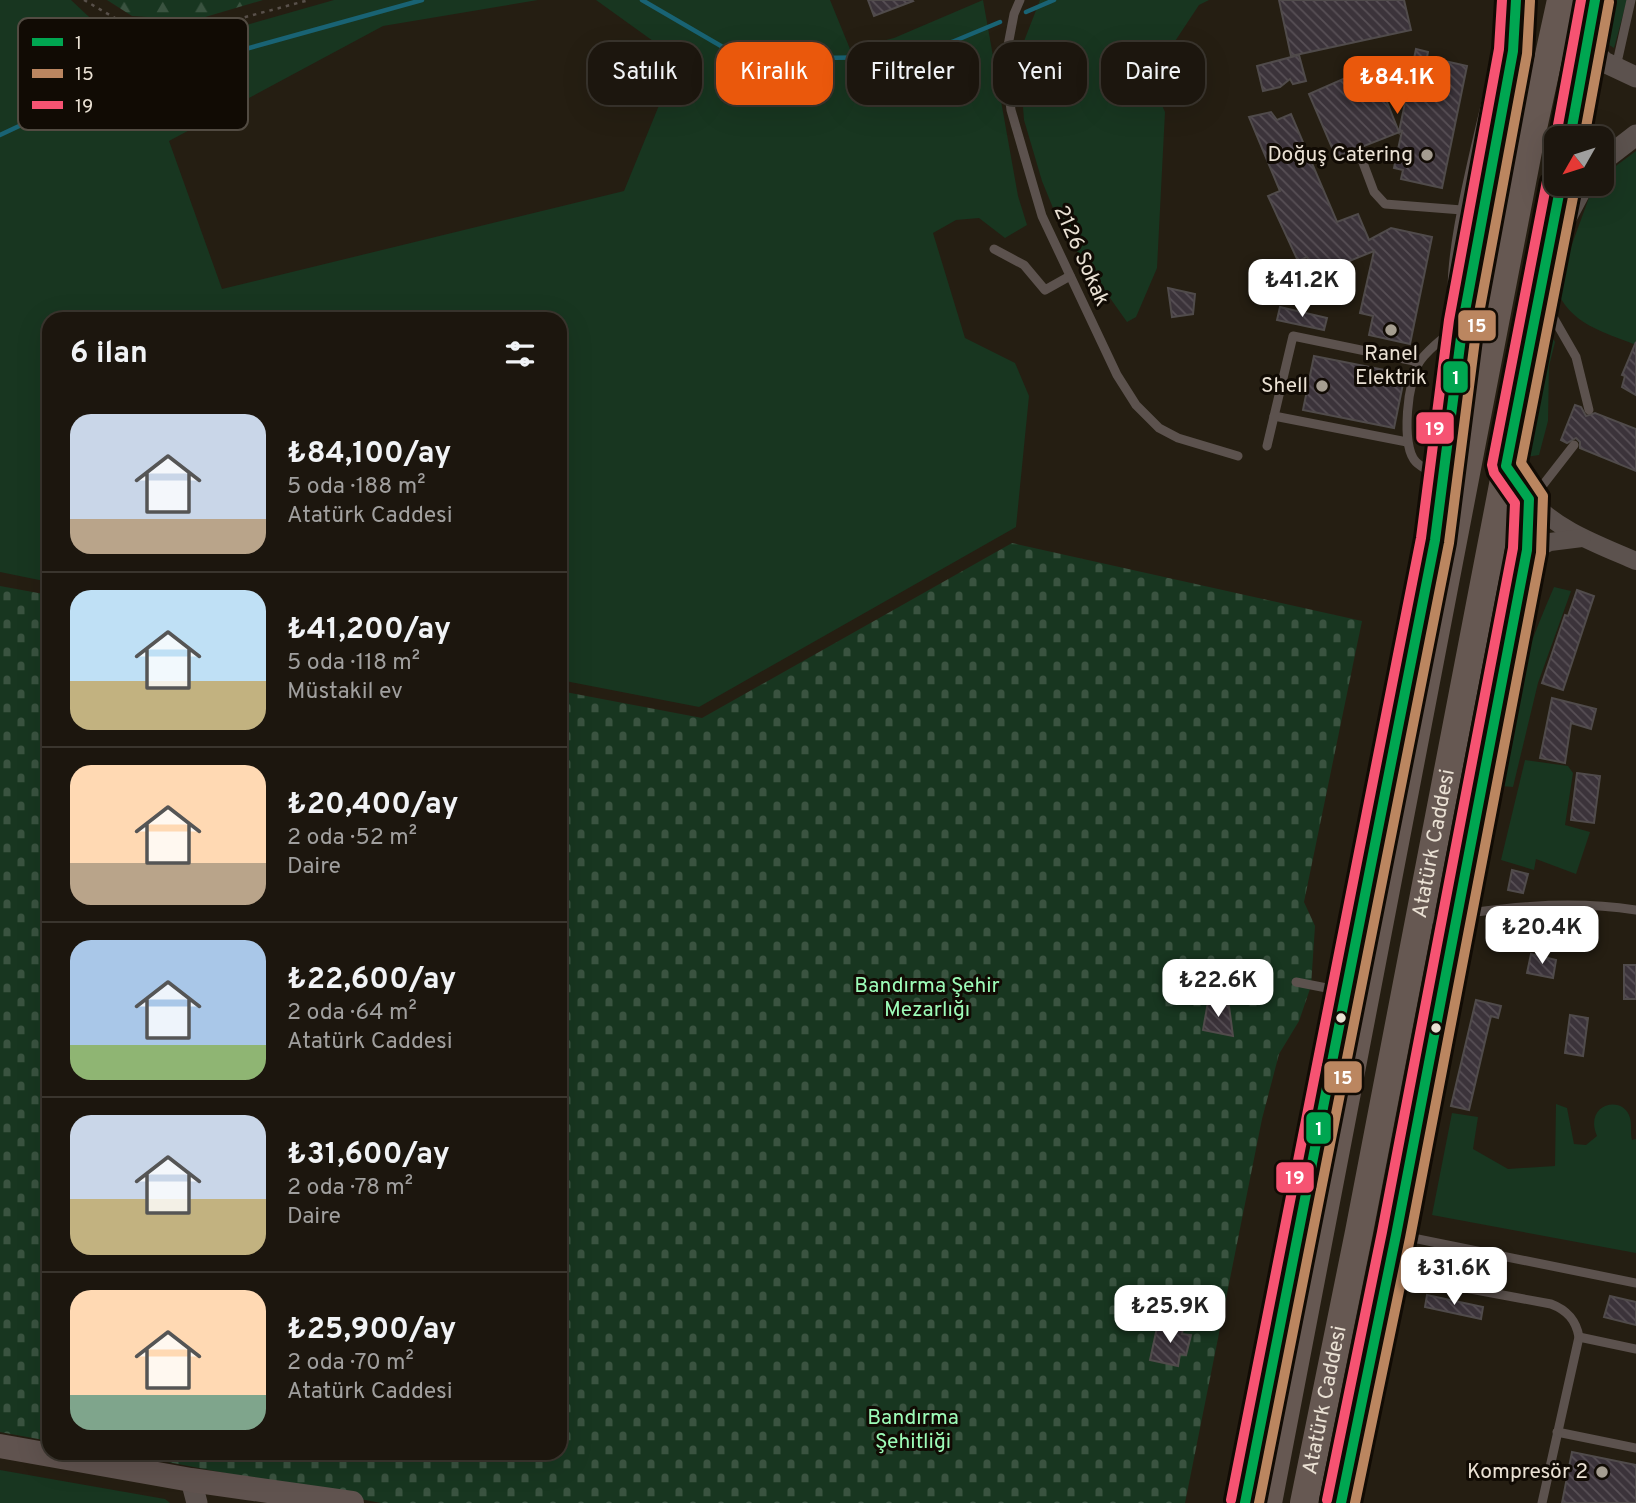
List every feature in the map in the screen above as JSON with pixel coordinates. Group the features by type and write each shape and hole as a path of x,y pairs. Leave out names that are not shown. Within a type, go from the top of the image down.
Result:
{"highway":[{"name":"Atatürk Caddesi","path":"1268,1503 1452,483 1502,286 1561,0"},
{"path":"1572,126 1595,0"},
{"name":"Atatürk Caddesi","path":"1304,1503 1559,196"}],"main road":[{"name":"Atatürk Caddesi","path":"1245,1503 1435,540 1452,483 1463,322 1513,51 1516,0"},
{"path":"1341,1503 1396,1235 1527,550 1529,499 1506,466"},
{"path":"0,1446 42,1456"},
{"path":"59,1460 194,1492 352,1503"}],"street":[{"path":"1513,51 1524,0"},
{"path":"1587,45 1604,62 1636,77"},
{"path":"1614,152 1636,135"},
{"path":"1546,261 1578,196"},
{"path":"1529,499 1553,520 1582,538 1636,561"},
{"path":"1486,573 1527,550 1550,542 1582,538"}],"lane":[{"name":"2126 Sokak","path":"1020,0 1014,14 1005,61 1011,110 1042,216 1116,374 1136,405 1160,428 1178,438 1238,456"},
{"path":"1616,68 1631,0"},
{"path":"1463,322 1454,308 1451,295 1462,210 1492,76 1513,51"},
{"path":"1362,160 1374,192 1385,204 1462,210"},
{"path":"994,249 1024,265 1045,290 1070,276"},
{"path":"1452,483 1416,462 1407,442 1409,407 1419,362 1502,286"},
{"path":"1540,291 1576,357 1589,410"},
{"path":"1267,446 1293,336 1419,362"},
{"path":"1274,416 1407,442"},
{"path":"1494,521 1529,499 1552,477 1574,445"},
{"path":"1419,921 1491,908 1540,905 1604,905 1636,909"},
{"path":"1296,982 1347,992"},
{"path":"1396,1235 1636,1283"},
{"path":"1388,1273 1551,1304 1570,1316 1579,1337 1542,1503"},
{"path":"1579,1337 1636,1349"},
{"path":"1558,1432 1636,1448"}],"path":[{"path":"84,0 113,18"},
{"path":"242,18 309,0"}],"green space":[{"path":"0,0 71,0 90,18 18,18 18,130 189,130 169,141 222,289 624,191 659,105 702,105 702,42 654,42 596,0 830,0 847,42 847,105 979,105 979,42 878,42 894,38 983,0 993,56 993,105 1002,105 1018,196 1027,225 1005,238 979,218 956,220 933,233 965,338 1015,363 1029,396 1016,527 699,707 567,681 567,312 42,312 42,581 0,572"},
{"path":"107,0 263,0 202,18 132,16"},
{"path":"334,0 538,0 383,26 248,99 248,24"},
{"path":"1040,0 1209,0 1199,5 1174,42 1101,42 1101,105 1162,105 1165,112 1157,268 1136,317 1127,322 1062,230 1042,181 1024,120 1023,105 1087,105 1087,42 1024,42"},
{"path":"1611,0 1627,0 1614,48 1603,41"},
{"path":"1636,151 1636,345 1600,331 1579,318 1569,310 1556,288 1590,196 1614,196 1614,167"},
{"path":"1545,323 1555,342 1549,366 1548,421 1539,455 1526,457 1520,453"},
{"name":"Bandırma Şehir Mezarlığı","path":"1012,543 1362,621 1304,902 1315,926 1311,986 1299,1021 1279,1054 1262,1119 1185,1503 381,1503 157,1460 567,1460 567,692 702,718"},
{"path":"0,586 42,594 42,1440 0,1432"},
{"path":"1554,587 1571,591 1538,683 1513,787 1501,786 1510,709 1525,659"},
{"path":"1525,760 1568,766 1573,773 1565,825 1590,832 1576,874 1536,859 1534,870 1501,860"},
{"path":"1556,1104 1567,1108 1574,1144 1586,1145 1597,1136 1595,1116 1600,1109 1613,1104 1626,1111 1631,1121 1632,1140 1636,1139 1636,1253 1432,1215 1452,1113 1478,1117 1473,1149 1508,1169 1555,1166"},
{"path":"0,1470 165,1499 170,1503 0,1503"}],"building":[{"path":"868,0 912,0 913,1 874,16"},
{"path":"1279,0 1404,0 1411,30 1291,56"},
{"path":"1416,49 1428,52 1427,57 1467,66 1442,188 1401,179 1403,170 1394,168 1402,131 1336,157 1309,94 1384,61 1388,73 1377,77 1399,132"},
{"path":"1299,55 1306,81 1293,84 1290,79 1280,87 1263,91 1257,66"},
{"path":"1271,112 1277,120 1291,114 1337,222 1358,214 1369,240 1391,228 1432,237 1410,344 1369,335 1373,316 1360,313 1374,251 1315,275 1307,257 1298,261 1268,196 1280,191 1249,117"},
{"path":"1168,288 1195,294 1193,314 1172,317"},
{"path":"1280,307 1327,318 1324,330 1277,320"},
{"path":"1636,342 1636,395 1622,387 1625,376 1622,375"},
{"path":"1314,356 1405,374 1394,428 1303,410"},
{"path":"1575,405 1581,407 1586,416 1595,413 1636,429 1636,471 1580,448 1580,442 1576,438 1567,443 1561,440"},
{"path":"1577,590 1594,596 1563,690 1542,683 1565,615 1568,616"},
{"path":"1552,698 1596,709 1591,729 1571,723 1565,763 1540,758"},
{"path":"1577,773 1600,776 1594,823 1571,820"},
{"path":"1512,870 1528,874 1523,893 1508,890"},
{"path":"1531,954 1556,960 1553,978 1527,973"},
{"path":"1624,965 1636,965 1636,999 1624,999"},
{"path":"1476,1000 1501,1006 1498,1018 1491,1016 1469,1110 1451,1106"},
{"path":"1208,1002 1229,1006 1233,1036 1203,1030"},
{"path":"1570,1015 1588,1018 1583,1056 1565,1053"},
{"path":"1427,1295 1483,1307 1481,1319 1425,1307"},
{"path":"1610,1296 1636,1302 1636,1325 1604,1317"},
{"path":"1158,1323 1183,1328 1182,1334 1191,1335 1186,1355 1180,1354 1178,1366 1150,1360"},
{"name":"Kompresör 2","path":"1572,1452 1636,1465 1636,1503 1562,1503"}],"waterway":[{"path":"248,48 422,0"},
{"path":"642,0 721,46 758,59 881,57 952,42 1000,22"},
{"path":"1026,12 1054,0"},
{"path":"0,135 18,127"}],"transit line":[{"name":"19","path":"1231,1500 1421,538 1449,320 1499,49 1502,0"},
{"name":"1","path":"1245,1503 1435,540 1463,322 1513,51 1516,0"},
{"name":"19","path":"1558,126 1581,0"},
{"name":"1","path":"1572,126 1595,0"},
{"name":"15","path":"1259,1503 1449,543 1477,324 1527,54 1530,1"},
{"name":"15","path":"1586,126 1609,2"},
{"name":"19","path":"1327,1500 1382,1232 1513,548 1515,503 1494,473 1492,465 1544,196"},
{"name":"1","path":"1341,1503 1396,1235 1527,550 1529,499 1506,466 1559,196"},
{"name":"15","path":"1355,1503 1410,1238 1541,553 1543,496 1521,463 1573,196"}],"place":[{"name":"Doğuş Catering","path":"1427,155"},
{"name":"Ranel Elektrik","path":"1391,330"},
{"name":"Shell","path":"1322,386"},
{"name":"Kompresör 2","path":"1602,1472"}],"park label":[{"name":"Bandırma Şehitliği","path":"913,1430"}]}
